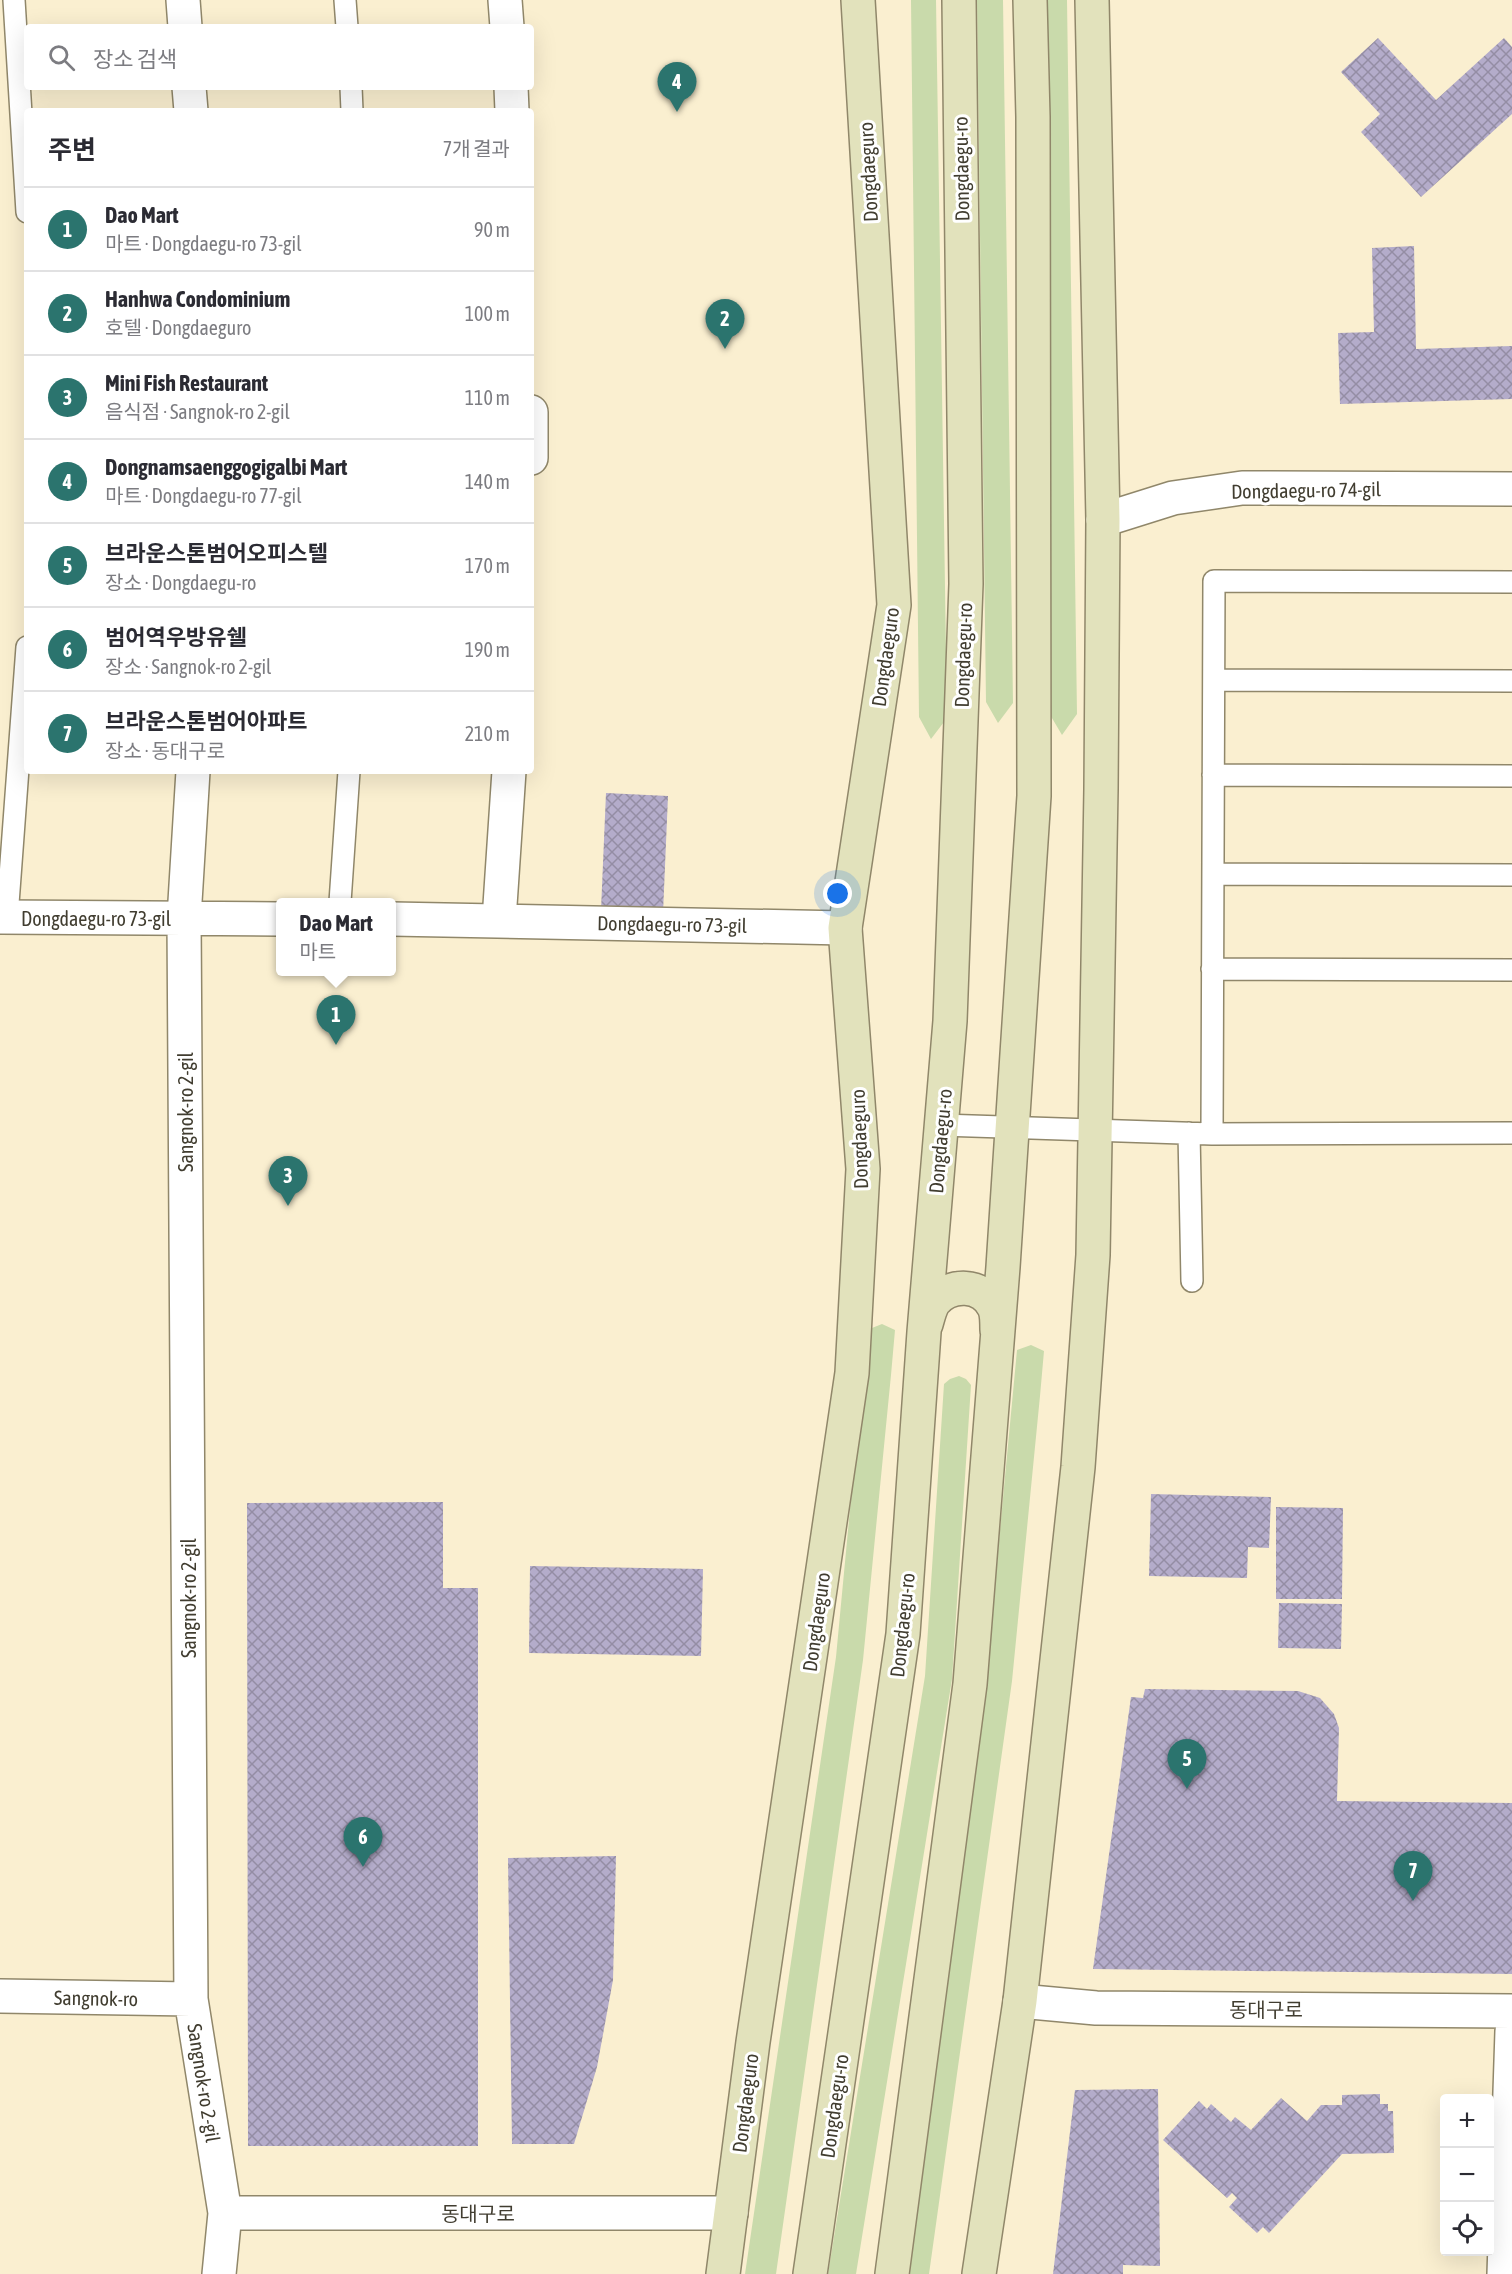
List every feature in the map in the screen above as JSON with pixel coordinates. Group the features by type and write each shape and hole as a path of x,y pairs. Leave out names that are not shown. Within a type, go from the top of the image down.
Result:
{"main road":[{"name":"Dongdaeguro","path":"723,2274 753,2042 852,1373 863,1169 844,928 894,605 858,0"},
{"name":"Dongdaegu-ro","path":"810,2274 903,1634 924,1332 950,1020 966,584 959,0"},
{"path":"892,2274 970,1684 998,1344 1034,795 1033,117 1030,0"},
{"path":"979,2274 1020,2001 1078,1467 1093,1256 1103,520 1092,0"},
{"path":"924,1332 932,1305 939,1297 951,1290 971,1288 990,1300 996,1309 998,1344"}],"street":[{"path":"183,0 185,24"},
{"path":"505,0 507,24"},
{"path":"189,90 191,108"},
{"path":"511,90 512,108"},
{"name":"Dongdaegu-ro 74-gil","path":"1103,520 1173,498 1242,488 1512,489"},
{"name":"Dongdaegu-ro 73-gil","path":"184,918 194,774"},
{"path":"499,920 509,774"},
{"name":"Dongdaegu-ro 73-gil","path":"4,917 276,919"},
{"name":"Sangnok-ro 2-gil","path":"184,918 191,1999 225,2213 219,2274"},
{"name":"Dongdaegu-ro 73-gil","path":"396,919 844,928"},
{"name":"Sangnok-ro","path":"0,1996 191,1999"},
{"name":"동대구로","path":"1020,2001 1096,2008 1512,2011"},
{"path":"1504,2274 1512,2031"},
{"name":"동대구로","path":"225,2213 731,2213"}],"lane":[{"path":"14,0 24,163"},
{"path":"345,0 347,24"},
{"path":"351,90 352,108"},
{"path":"1212,1134 1214,580 1512,582"},
{"path":"1214,680 1512,681"},
{"name":"Dongdaegu-ro 73-gil","path":"4,917 24,682"},
{"path":"340,898 349,774"},
{"path":"1213,775 1512,776"},
{"path":"1213,874 1512,875"},
{"path":"1212,969 1512,970"},
{"path":"941,1125 1212,1134 1512,1133"},
{"path":"1189,1133 1192,1281"}],"green space":[{"path":"911,0 936,0 947,718 931,739 919,717"},
{"path":"977,0 1003,0 1013,703 998,723 986,702"},
{"path":"1041,0 1067,0 1077,714 1062,735 1049,713"},
{"path":"882,1324 895,1330 863,1660 776,2274 745,2274 836,1657 867,1330"},
{"path":"1031,1345 1044,1351 1012,1681 929,2274 901,2274 986,1678 1017,1350"},
{"path":"959,1376 971,1385 952,1679 856,2274 828,2274 925,1676 944,1384"}],"building":[{"path":"1378,38 1436,100 1504,38 1512,47 1512,114 1421,197 1361,132 1380,114 1341,72"},
{"path":"1414,246 1416,349 1512,346 1512,399 1340,404 1338,333 1374,332 1372,248"},
{"path":"606,793 668,796 663,913 601,910"},
{"path":"1151,1494 1271,1497 1269,1548 1248,1547 1247,1578 1149,1576"},
{"path":"443,1502 443,1588 478,1588 478,2146 248,2146 247,1503"},
{"path":"1276,1507 1343,1508 1342,1599 1276,1599"},
{"path":"530,1566 703,1569 701,1656 529,1653"},
{"path":"1279,1603 1342,1604 1341,1649 1278,1648"},
{"path":"1145,1689 1298,1691 1320,1698 1334,1714 1339,1728 1337,1801 1512,1803 1512,1974 1093,1969 1131,1697 1143,1698"},
{"path":"616,1856 613,1980 597,2067 574,2144 512,2144 508,1858"},
{"path":"1158,2089 1160,2266 1123,2265 1123,2274 1053,2274 1075,2090"},
{"path":"1380,2094 1380,2104 1388,2104 1388,2111 1393,2111 1394,2153 1342,2154 1269,2233 1263,2227 1257,2233 1229,2207 1237,2198 1232,2193 1227,2198 1163,2140 1199,2101 1207,2109 1211,2104 1231,2122 1235,2117 1251,2130 1281,2098 1307,2121 1321,2105 1342,2105 1342,2095"}],"place":[{"name":"Dongnamsaenggogigalbi Mart","path":"677,112"},
{"name":"Hanhwa Condominium","path":"725,349"},
{"name":"Dao Mart","path":"336,1045"},
{"name":"Mini Fish Restaurant","path":"288,1206"},
{"name":"브라운스톤범어오피스텔","path":"1187,1789"},
{"name":"범어역우방유쉘","path":"363,1867"},
{"name":"브라운스톤범어아파트","path":"1413,1901"}]}
